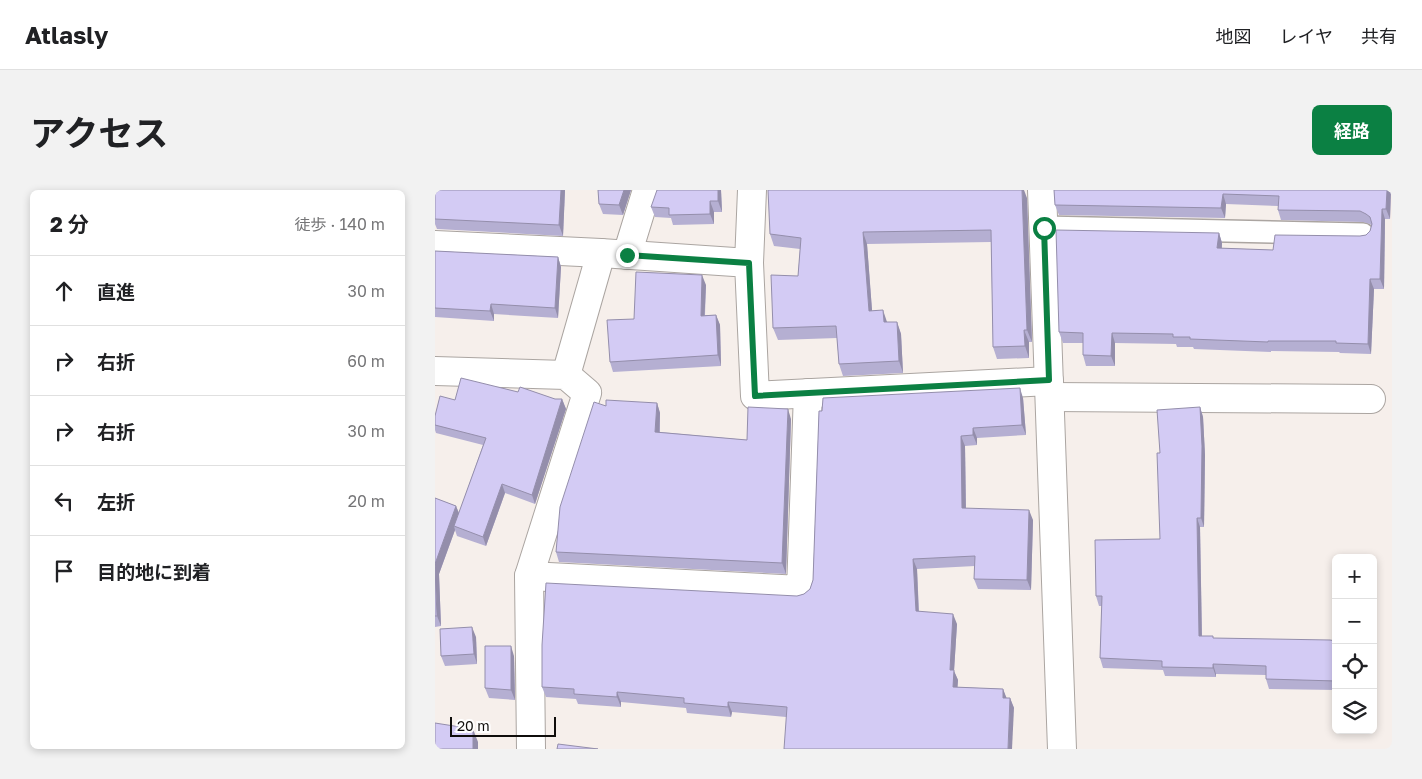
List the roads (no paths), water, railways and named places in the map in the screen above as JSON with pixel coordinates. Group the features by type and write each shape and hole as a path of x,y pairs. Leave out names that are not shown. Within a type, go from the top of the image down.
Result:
{"street":[{"path":"566,375 614,254 647,190"},
{"path":"752,190 749,263 755,396 808,393 1049,389 1371,399"},
{"path":"1042,190 1062,749"},
{"path":"435,245 749,263"},
{"path":"435,371 566,375 587,393 529,576 531,749"},
{"path":"529,576 801,590 808,393"}],"lane":[{"path":"1044,228 1363,234"}]}
